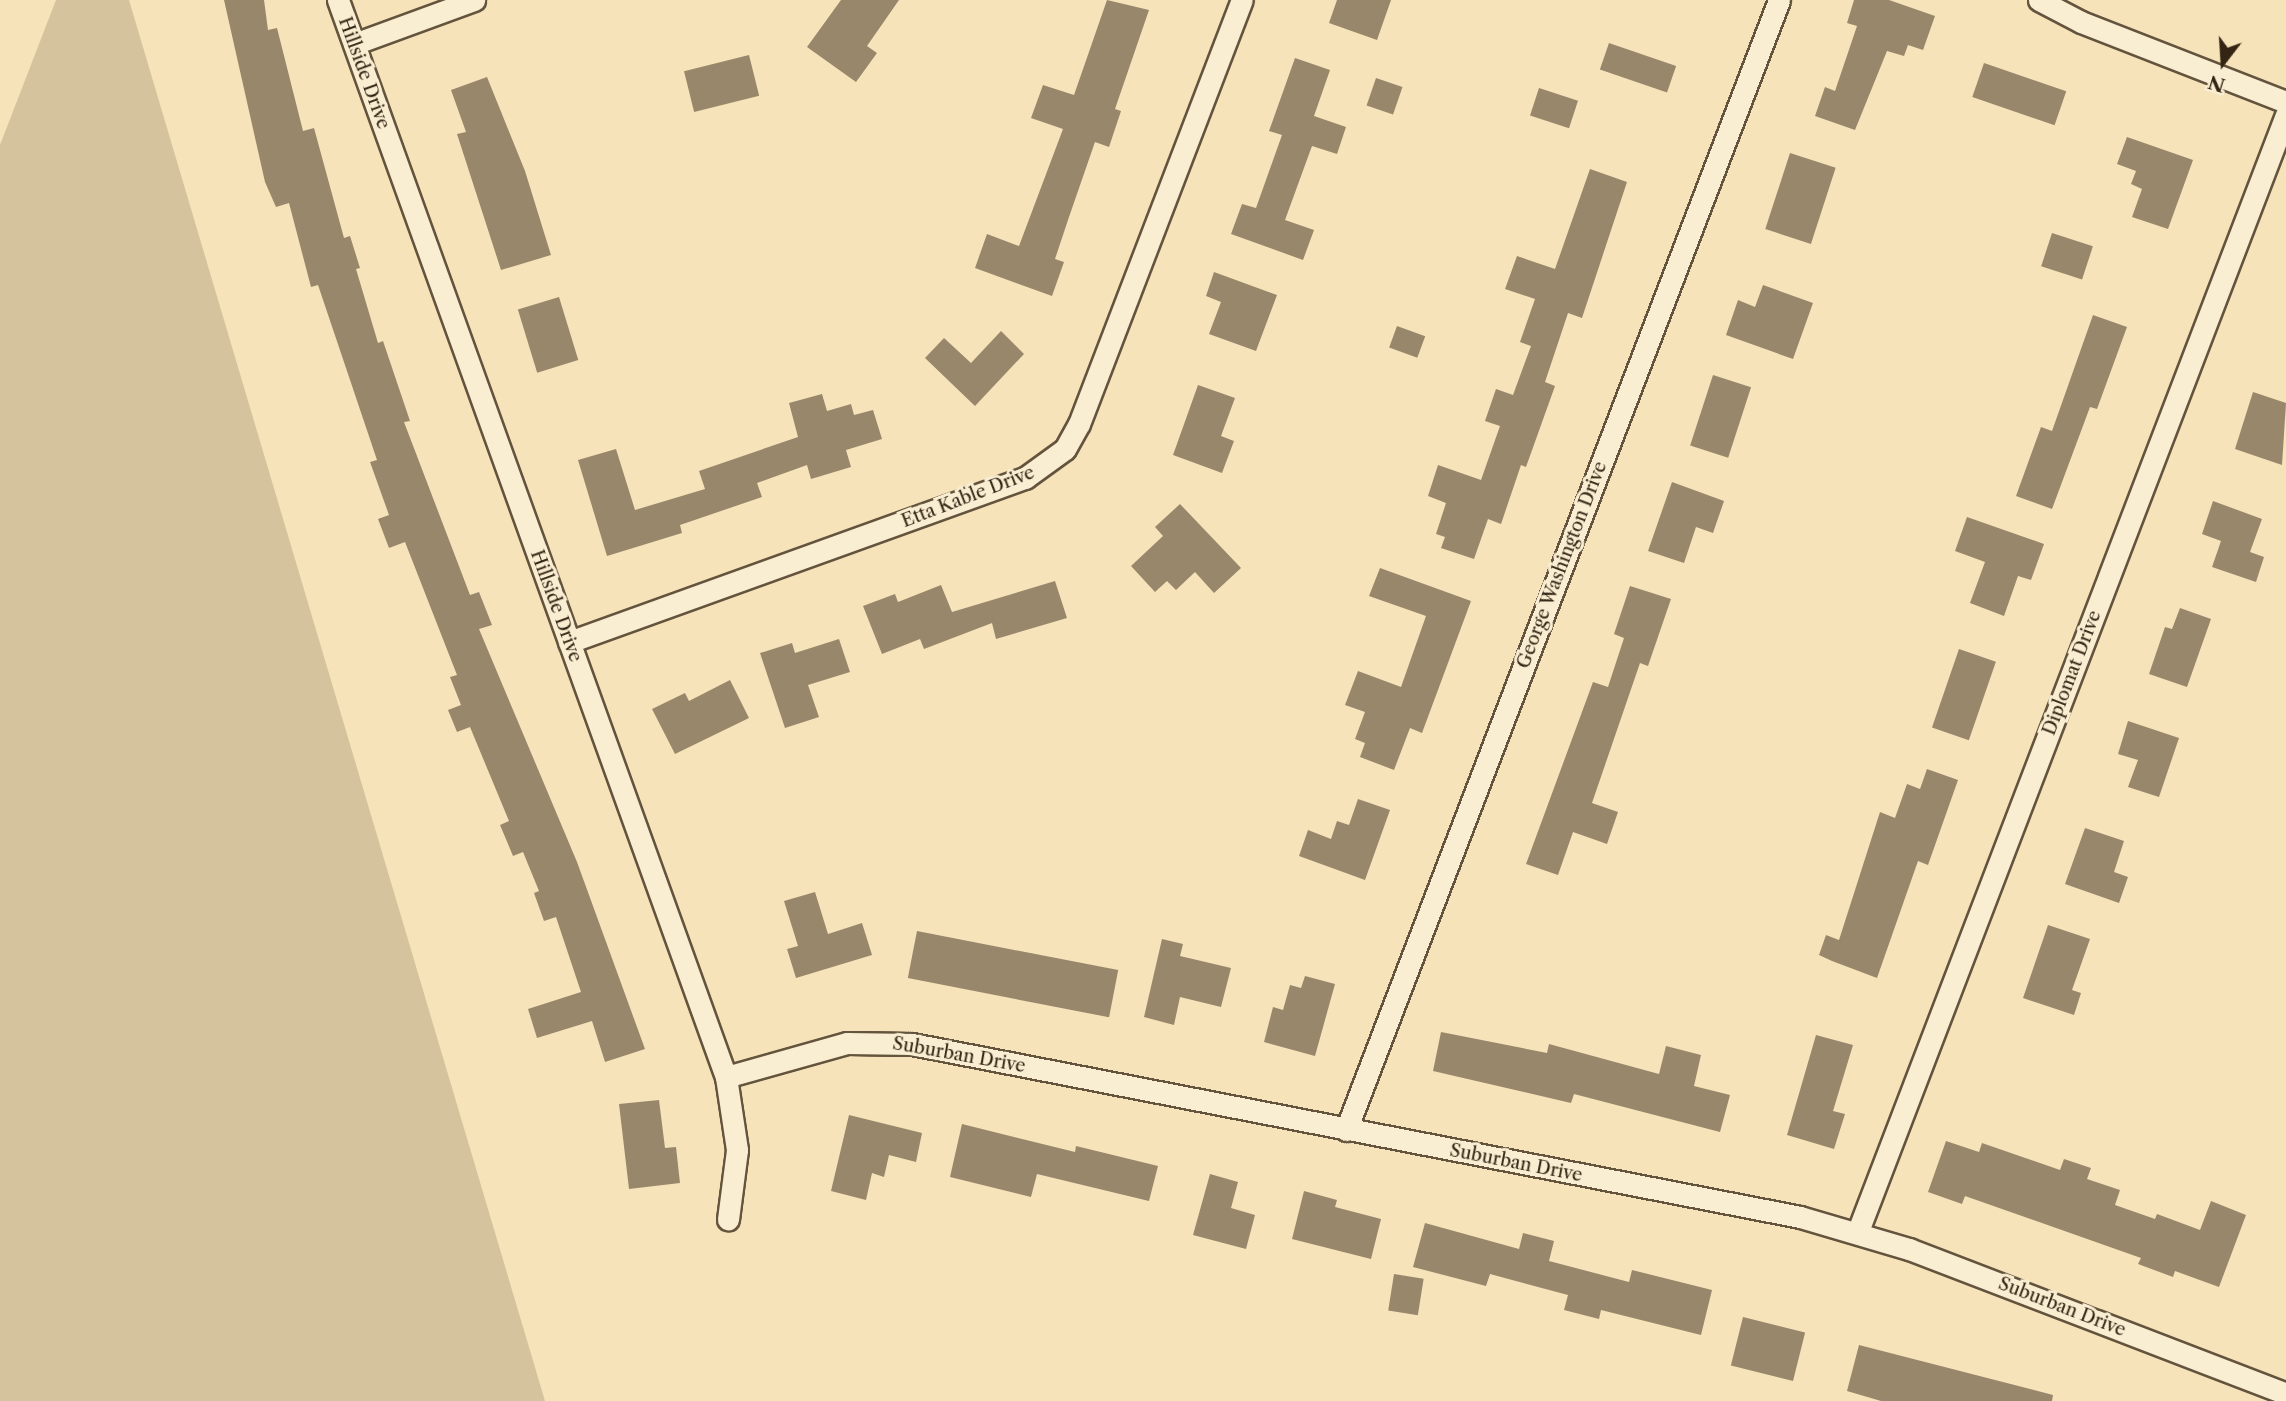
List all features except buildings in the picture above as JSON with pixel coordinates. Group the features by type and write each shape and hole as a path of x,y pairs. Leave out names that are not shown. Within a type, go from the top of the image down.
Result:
{"street":[{"name":"Hillside Drive","path":"338,0 726,1077 737,1150 728,1219"},
{"path":"354,44 474,0"},
{"name":"Etta Kable Drive","path":"569,642 1025,478 1065,449 1079,424 1242,0"},
{"name":"George Washington Drive","path":"1346,1130 1779,0"},
{"path":"2039,0 2081,22 2286,102"},
{"name":"Diplomat Drive","path":"1857,1231 2286,115"},
{"name":"Suburban Drive","path":"726,1077 847,1043 893,1042 1857,1231 2286,1394"}],"shaded area":[{"path":"56,0 129,0 545,1401 0,1401 0,145"}]}
